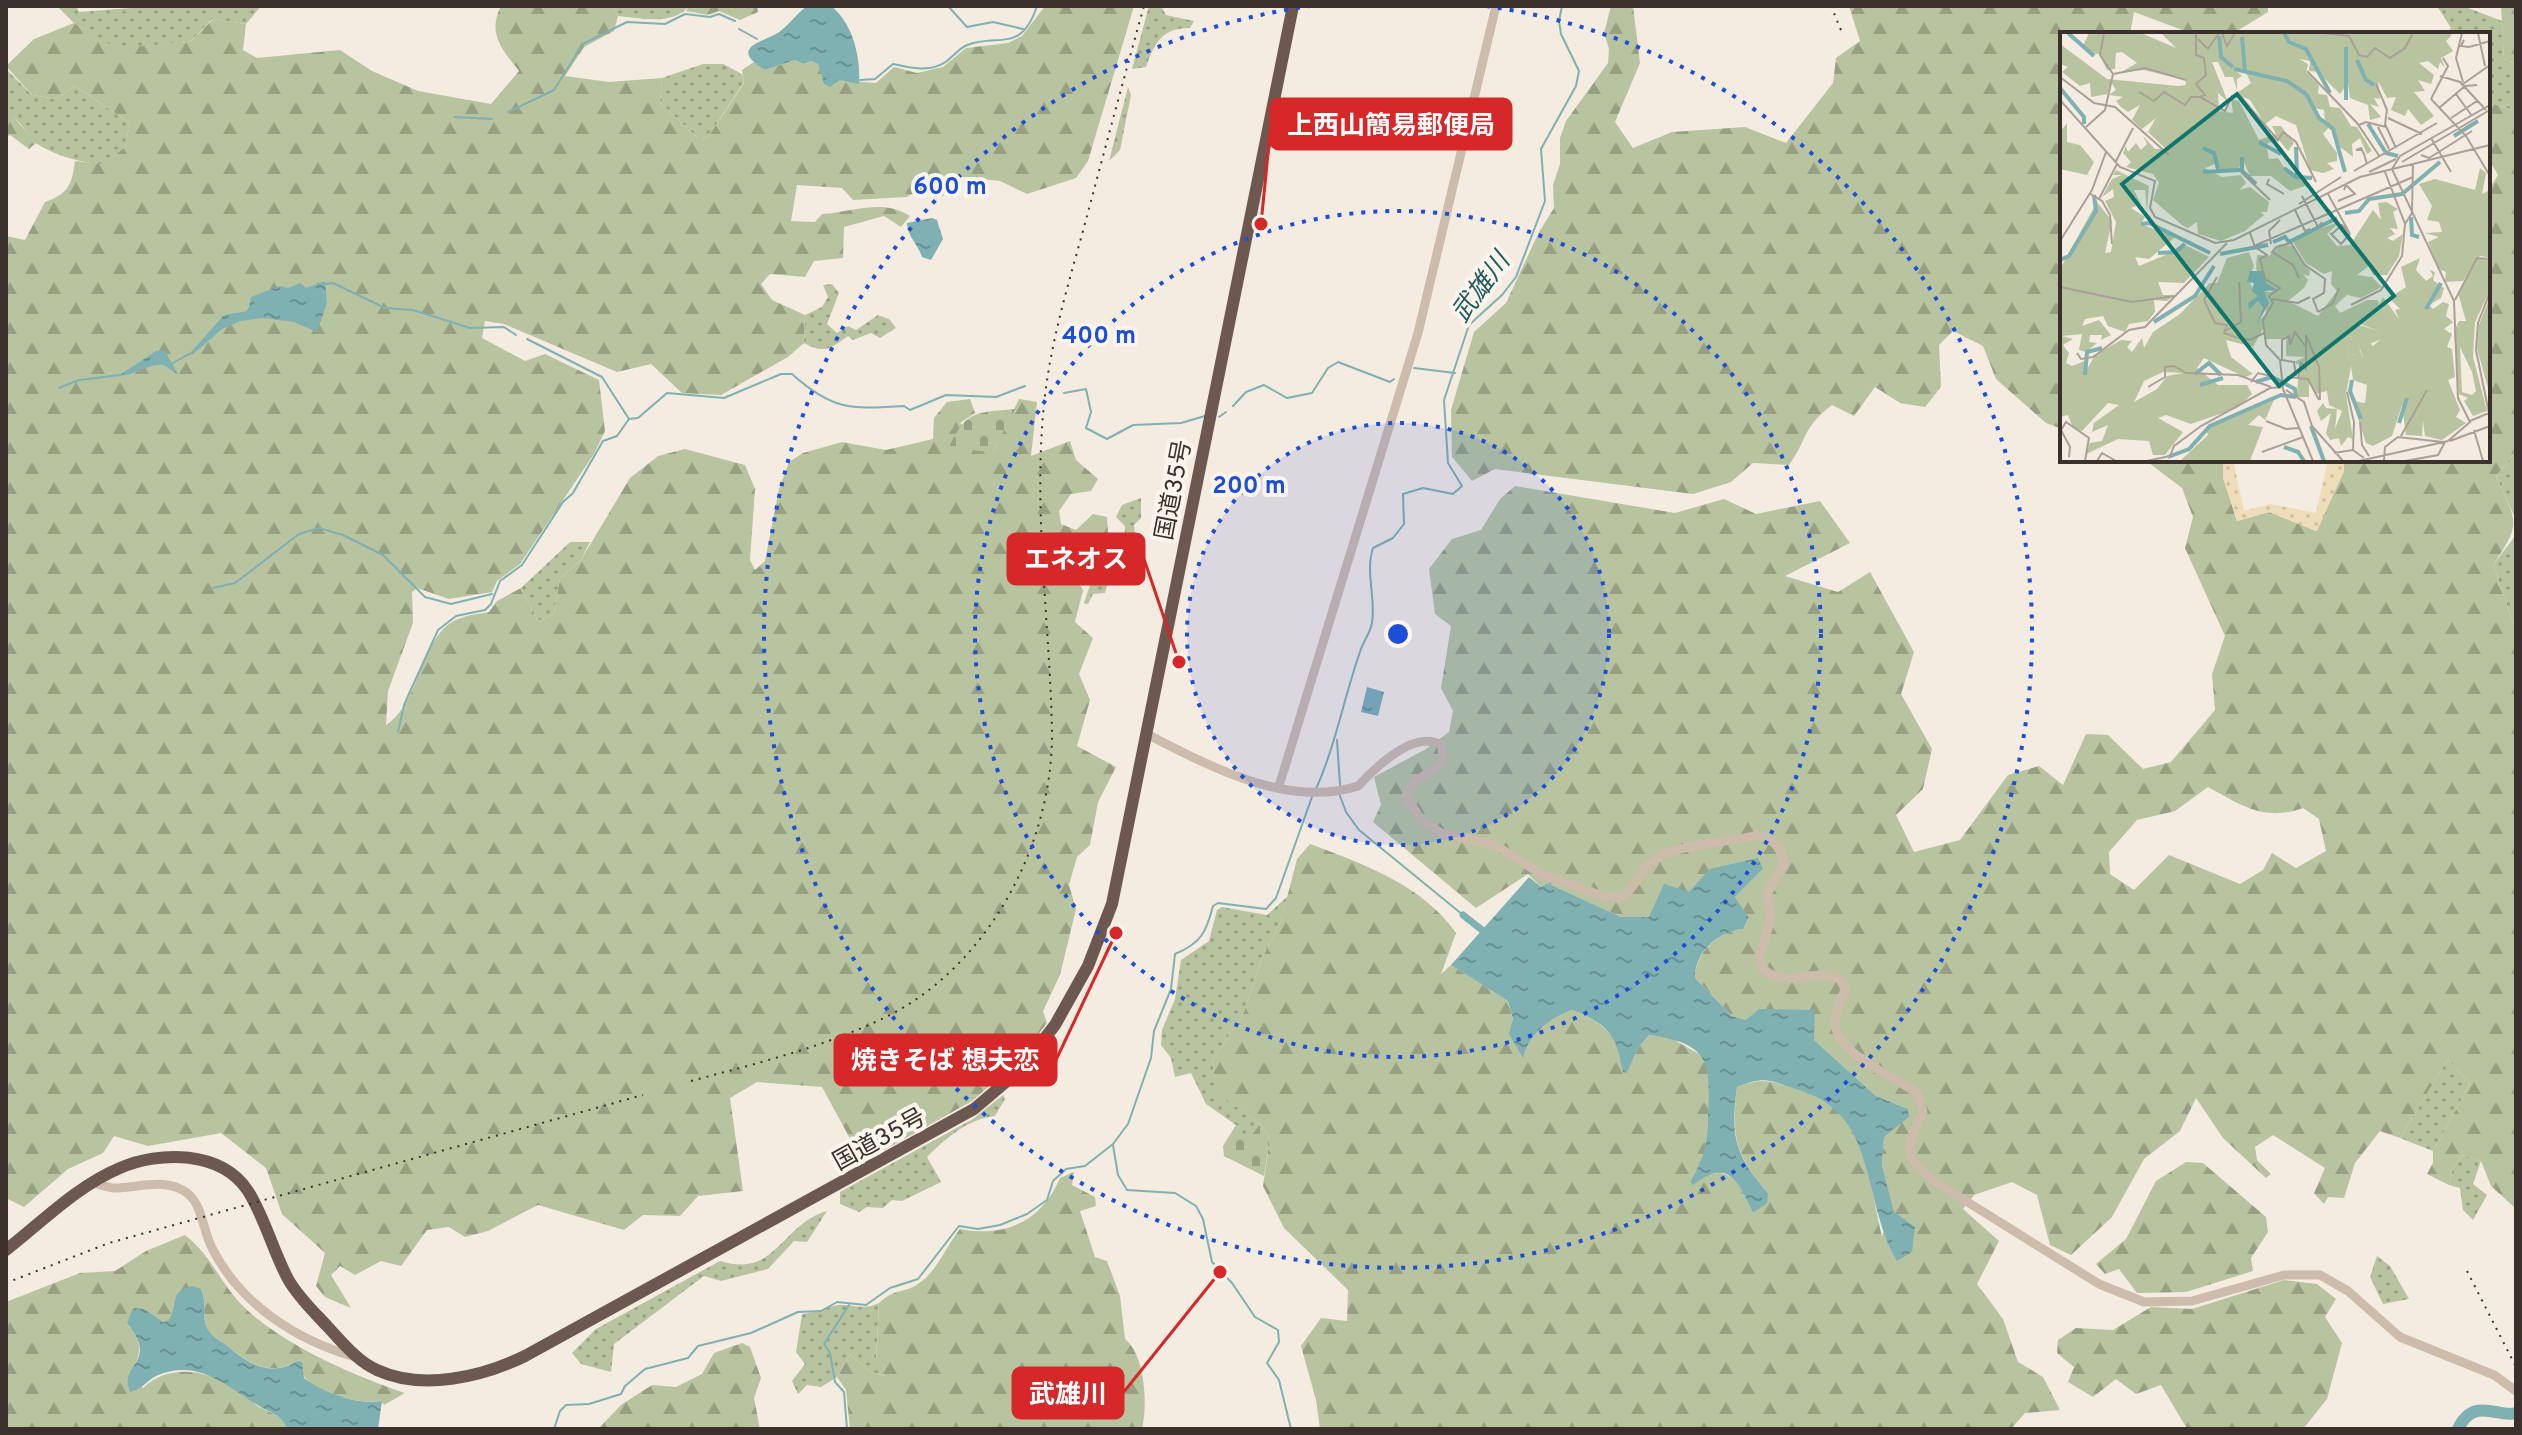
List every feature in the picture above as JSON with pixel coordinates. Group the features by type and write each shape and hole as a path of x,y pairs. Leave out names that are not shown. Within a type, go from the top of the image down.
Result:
{"highway":[{"name":"国道35号","path":"6,1250 91,1182 144,1160 201,1158 224,1169 247,1189 289,1282 358,1358 377,1370 405,1379 461,1377 511,1363 954,1123 997,1092 1020,1070 1055,1025 1101,935 1112,904 1293,6"}],"street":[{"path":"1279,786 1418,333 1496,6"},
{"path":"1147,734 1229,774 1302,790 1358,786 1378,765 1419,742 1434,741 1445,755 1443,763 1414,782 1406,796 1421,820 1441,833 1495,845 1541,874 1603,896 1623,897 1635,886 1647,867 1666,854 1758,835 1769,838 1777,846 1784,864 1767,894 1771,919 1759,958 1763,969 1782,979 1825,975 1841,980 1845,988 1835,1018 1836,1029 1846,1045 1871,1066 1918,1094 1923,1112 1911,1132 1909,1156 1915,1166 1937,1183 2099,1284 2144,1302 2192,1301 2284,1275 2320,1275 2348,1291 2400,1337 2494,1375 2516,1391"},
{"path":"91,1182 114,1189 157,1185 186,1191 198,1209 212,1250 239,1287 260,1309 293,1333 358,1358"}],"green space":[{"path":"57,6 76,6 79,12 158,6 261,6 246,24 212,19 190,42 116,49 74,23"},
{"path":"501,6 613,6 618,16 614,31 584,47 565,76 609,82 662,78 660,103 699,139 708,137 744,83 742,70 754,62 765,70 795,60 803,64 811,61 818,64 825,84 840,80 876,83 894,67 917,73 943,67 966,48 1008,43 1022,36 1045,6 1134,6 1088,161 1076,178 1027,194 1000,181 954,176 906,197 853,200 842,188 797,185 791,221 815,222 822,214 878,207 910,216 901,227 884,216 844,227 843,258 814,261 805,277 770,274 761,284 772,300 805,315 804,343 788,357 721,395 682,393 651,364 617,372 504,324 485,321 482,338 525,361 545,354 599,380 605,431 594,454 520,564 497,581 492,592 449,599 417,588 412,592 413,623 388,691 386,725 407,701 428,653 445,627 462,618 489,612 497,601 521,588 538,621 554,614 560,578 581,560 630,478 658,456 685,449 745,465 755,489 750,560 755,570 765,561 779,489 789,462 803,453 842,442 886,450 933,439 934,418 947,402 970,399 975,413 960,423 993,452 1019,399 1037,402 1031,456 1070,441 1076,460 1098,479 1091,491 1071,494 1059,511 1061,524 1076,530 1093,514 1107,517 1108,532 1072,571 1083,590 1075,622 1093,638 1079,674 1090,700 1077,746 1116,767 1098,802 1090,845 1077,857 1069,885 1076,909 1060,975 1043,1011 1047,1023 1016,1063 972,1101 872,1157 853,1144 822,1087 757,1082 730,1098 743,1191 698,1196 680,1216 643,1215 624,1230 538,1205 488,1231 465,1237 449,1227 427,1230 401,1266 381,1261 355,1275 340,1266 331,1275 351,1308 325,1297 316,1286 325,1253 282,1214 266,1168 221,1133 148,1146 114,1136 103,1153 68,1169 24,1207 6,1198 6,236 25,240 45,202 68,188 75,161 104,164 125,147 130,123 75,86 56,99 32,95 6,66 34,39 74,23 116,48 190,42 213,19 246,24 243,50 257,58 340,50 372,71 418,91 491,104 519,71 498,41 496,25"},
{"path":"613,6 689,6 674,16 656,19 618,16"},
{"path":"689,6 757,6 758,12 740,20 719,11 708,15 686,11"},
{"path":"1149,6 1161,6 1166,15 1194,21 1190,28 1173,31 1161,38 1146,67 1132,69"},
{"path":"1611,6 1633,6 1640,63 1615,122 1633,148 1672,132 1745,127 1786,143 1833,83 1836,58 1860,41 1849,6 2268,6 2268,12 2235,32 2188,32 2134,12 2130,32 2060,32 2060,428 2046,423 1996,379 1983,346 1953,331 1939,345 1941,387 1925,407 1900,403 1875,387 1854,416 1832,405 1810,427 1789,465 1753,463 1731,482 1693,494 1495,469 1472,481 1452,457 1451,410 1474,332 1506,303 1539,232 1554,208 1553,185 1560,164 1560,138 1566,121 1608,63 1609,49 1604,33"},
{"path":"2437,6 2463,6 2502,21 2504,59 2516,65 2516,111 2490,103 2490,32 2448,32 2451,28"},
{"path":"2501,6 2516,6 2516,65 2504,59"},
{"path":"703,64 723,64 742,74 744,82 708,137 699,139 660,103 662,78"},
{"path":"6,69 32,95 56,99 75,86 130,123 125,147 104,165 70,158 37,144 16,119 6,114"},
{"path":"1128,87 1131,95 1120,150 1109,161"},
{"path":"2490,103 2516,111 2516,451 2496,476 2513,522 2509,540 2493,565 2516,631 2516,1209 2491,1186 2481,1161 2463,1155 2453,1168 2449,1185 2427,1174 2433,1163 2433,1151 2470,1084 2448,1059 2400,1138 2380,1131 2355,1163 2344,1198 2328,1197 2324,1204 2314,1193 2325,1168 2273,1135 2255,1147 2257,1160 2271,1174 2266,1178 2223,1138 2196,1098 2180,1131 2144,1159 2112,1217 2071,1255 2050,1245 2037,1195 2012,1182 1974,1195 1963,1209 1999,1241 1977,1284 2003,1319 2018,1362 2043,1377 2060,1410 2025,1413 2011,1429 1320,1429 1316,1400 1301,1346 1321,1318 1347,1321 1348,1290 1284,1228 1263,1186 1270,1138 1260,1124 1217,1093 1212,1061 1244,1012 1261,960 1281,921 1297,859 1310,844 1390,878 1427,902 1442,916 1456,933 1441,974 1451,965 1508,1001 1523,1057 1542,1028 1572,1010 1608,1032 1618,1048 1624,1072 1627,1073 1638,1048 1649,1035 1671,1038 1699,1054 1710,1070 1706,1154 1690,1182 1714,1173 1730,1177 1742,1191 1753,1213 1768,1193 1748,1167 1738,1144 1735,1132 1737,1087 1760,1081 1779,1083 1819,1098 1837,1111 1860,1147 1882,1236 1894,1213 1882,1165 1884,1136 1909,1117 1908,1109 1876,1096 1814,1040 1732,1016 1695,978 1699,960 1710,945 1725,934 1743,929 1749,919 1735,897 1763,869 1710,869 1695,889 1650,917 1621,917 1547,883 1541,887 1528,874 1476,908 1373,822 1381,805 1374,777 1426,749 1449,732 1453,711 1441,688 1451,626 1435,614 1429,569 1452,539 1481,530 1500,499 1515,486 1675,513 1724,499 1756,514 1820,501 1850,543 1785,576 1838,592 1870,572 1914,652 1901,694 1932,749 1923,789 1896,815 1914,852 1960,840 2008,775 2039,766 2063,785 2086,734 2108,735 2143,769 2171,762 2215,710 2212,674 2225,636 2185,548 2193,517 2182,488 2148,462 2223,462 2223,478 2237,521 2269,512 2316,531 2344,471 2344,462 2490,462 2490,188 2498,175 2490,161","holes":["2208,787 2242,805 2276,813 2303,808 2319,819 2326,851 2296,868 2272,853 2263,870 2240,884 2169,855 2134,890 2110,874 2109,852 2137,820 2175,811"]},
{"path":"6,114 12,115 36,143 29,149 10,135 6,137"},
{"path":"832,284 839,293 827,324 837,333 848,326 856,330 878,315 889,319 896,328 880,338 871,333 853,340 848,336 822,349 804,343 805,315 822,307 828,297 823,285"},
{"path":"1015,409 993,452 949,448 961,426 973,416"},
{"path":"2516,451 2516,520 2496,476"},
{"path":"1141,498 1141,518 1134,525 1136,545 1124,543 1125,526 1116,517 1122,505"},
{"path":"2516,535 2516,631 2493,565"},
{"path":"570,542 590,542 581,560 560,578 554,614 538,621 521,588"},
{"path":"1093,561 1110,576 1105,593 1093,594 1088,604 1084,603 1090,585 1084,574"},
{"path":"1288,896 1281,921 1261,960 1244,1012 1212,1061 1218,1093 1260,1124 1248,1141 1236,1125 1206,1104 1191,1073 1175,1077 1171,1058 1161,1045 1162,1030 1175,999 1181,960 1209,941 1217,910 1222,907 1267,915"},
{"path":"2448,1059 2470,1084 2433,1151 2400,1138"},
{"path":"1003,1095 1005,1099 995,1116 967,1125 927,1157 941,1182 902,1201 892,1200 883,1208 867,1207 859,1212 840,1204 840,1192 973,1119"},
{"path":"1260,1124 1270,1138 1264,1176 1224,1156 1223,1146 1236,1125 1248,1140"},
{"path":"2463,1155 2481,1161 2473,1184 2487,1195 2473,1220 2463,1210 2460,1188 2449,1185 2453,1168"},
{"path":"2186,1162 2203,1163 2266,1217 2268,1232 2251,1258 2253,1271 2186,1292 2137,1293 2119,1269 2105,1274 2096,1264 2126,1239 2156,1181"},
{"path":"1074,1172 1072,1185 1095,1197 1096,1206 1080,1211 1095,1257 1107,1261 1120,1296 1125,1339 1132,1346 1141,1368 1145,1394 1142,1429 850,1429 846,1390 837,1377 850,1354 870,1372 885,1376 876,1360 879,1303 925,1279 960,1229 992,1231 1020,1223 1043,1205 1060,1178"},
{"path":"827,1211 807,1242 794,1241 768,1269 721,1281 704,1276 614,1344 611,1372 581,1364 572,1353 596,1329 720,1261 739,1265 766,1257 799,1227"},
{"path":"185,1235 202,1252 243,1306 277,1333 341,1368 405,1393 384,1405 381,1401 352,1400 312,1385 297,1361 288,1366 270,1368 245,1359 208,1330 201,1289 170,1320 163,1322 151,1316 127,1323 136,1336 139,1348 137,1360 129,1374 143,1388 153,1380 176,1372 212,1376 235,1387 259,1407 279,1417 287,1429 6,1429 6,1302 80,1273 115,1271 146,1251"},
{"path":"2377,1256 2390,1266 2409,1299 2383,1304 2370,1277"},
{"path":"2284,1280 2317,1284 2336,1299 2325,1317 2342,1343 2327,1399 2303,1429 2186,1427 2161,1385 2136,1394 2116,1379 2093,1397 2068,1382 2074,1367 2057,1353 2058,1340 2076,1328 2113,1330 2151,1307 2192,1309"},
{"path":"879,1303 876,1359 886,1376 870,1372 850,1354 837,1377 821,1387 807,1385 798,1394 792,1381 805,1364 796,1352 802,1314 836,1305 864,1307"},
{"path":"742,1343 750,1347 761,1378 754,1398 760,1429 598,1429 621,1405 652,1385 676,1387 702,1374 714,1353"}],"sand":[{"path":"2223,462 2233,462 2244,511 2271,504 2316,513 2328,462 2344,462 2344,471 2317,531 2269,512 2237,521 2223,478"}],"water":[{"path":"807,6 831,6 845,22 857,52 859,84 840,80 830,87 824,84 818,64 811,61 803,64 795,60 765,70 750,58 748,53 753,45 778,33"},
{"path":"932,218 937,220 943,239 931,260 922,257 907,223"},
{"path":"325,281 327,303 317,332 294,322 263,318 240,321 222,329 192,355 191,352 224,315 248,311 251,297 280,286 288,288 300,283 306,288"},
{"path":"156,351 165,351 178,374 157,365 118,376"},
{"path":"1367,687 1384,692 1378,716 1361,712"},
{"path":"1758,858 1763,869 1735,897 1749,918 1743,929 1725,934 1709,945 1699,960 1695,978 1732,1016 1746,1020 1759,1009 1815,1010 1814,1040 1876,1096 1908,1109 1909,1117 1884,1137 1882,1165 1894,1212 1915,1227 1912,1252 1897,1261 1885,1237 1855,1137 1842,1117 1823,1101 1766,1080 1737,1087 1734,1119 1738,1144 1748,1167 1768,1193 1767,1203 1753,1213 1730,1176 1715,1173 1693,1185 1690,1182 1705,1148 1709,1092 1706,1066 1694,1049 1668,1038 1649,1035 1638,1048 1627,1073 1623,1072 1617,1048 1608,1032 1594,1020 1572,1010 1542,1028 1530,1042 1523,1058 1509,1034 1513,1019 1508,1001 1451,965 1529,877 1541,887 1547,883 1621,917 1649,917 1664,884 1689,892 1710,869"},
{"path":"193,1286 201,1289 206,1326 216,1338 253,1364 279,1368 302,1362 304,1378 321,1388 341,1397 382,1401 378,1429 287,1429 279,1417 224,1383 199,1372 171,1371 130,1392 129,1374 140,1347 127,1323 133,1308 144,1309 163,1322 169,1320 177,1295"}],"waterway":[{"path":"948,6 967,27 993,22 1023,29"},
{"path":"860,80 875,79 893,64 913,68 934,67 967,45 1016,36 1024,31 1037,6"},
{"name":"武雄川","path":"1316,789 1361,648 1372,623 1370,566 1373,548 1393,538 1404,524 1403,494 1423,488 1453,494 1462,486 1448,463 1444,400 1469,325 1502,295 1516,277 1545,201 1541,149 1576,86 1579,71 1561,34 1559,21 1562,6"},
{"path":"508,112 554,90 583,44 627,22 665,24 685,14 710,17 719,14 735,21"},
{"path":"739,29 757,39"},
{"path":"455,117 492,119"},
{"path":"325,284 333,283 385,308 413,310 470,328 504,327 516,335"},
{"path":"527,339 602,377 629,419 638,418 667,393 724,398 781,374 792,374 819,395 844,405 904,406 910,410 946,395 996,397 1025,386"},
{"path":"173,363 191,353"},
{"path":"1233,406 1246,392 1264,385 1287,398 1312,393 1328,368 1338,362 1390,382 1394,379"},
{"path":"1414,368 1455,373"},
{"path":"59,388 79,380 120,375"},
{"path":"1064,393 1086,389 1091,412 1086,428 1107,439 1133,425 1181,423 1205,416"},
{"path":"1219,417 1226,412"},
{"path":"398,732 404,705 438,630 456,616 485,610 491,604 500,581 522,565 563,502 573,493 603,441 617,436 629,419"},
{"path":"213,588 235,583 299,534 319,528 343,535 383,555 425,597 451,604 492,594"},
{"path":"1337,740 1340,785"},
{"path":"554,1429 560,1411 566,1405 589,1404 621,1394 625,1386 645,1369 688,1358 698,1346 751,1333 798,1312 821,1311 837,1302 866,1305 890,1288 918,1279 959,1226 978,1229 1000,1225 1027,1214 1047,1200 1053,1181 1066,1169 1085,1166 1113,1144 1128,1124 1151,1058 1154,1031 1171,989 1175,954 1191,946 1201,936 1213,906 1218,903 1266,909 1276,898 1313,794"},
{"path":"1340,796 1346,812 1359,830 1463,915"},
{"path":"1463,915 1482,930"},
{"name":"武雄川","path":"1113,1145 1118,1175 1127,1190 1175,1193 1196,1206 1203,1219 1212,1262 1232,1283 1255,1317 1278,1330 1279,1342 1267,1363 1279,1380 1291,1429"},
{"path":"847,1429 844,1392 835,1382 830,1353 824,1344 849,1305"},
{"path":"2458,1429 2471,1413 2487,1410 2516,1413"}],"railway":[{"path":"691,1081 840,1037 888,1016 924,994 956,966 985,933 1027,857 1041,816 1049,774 1052,732 1040,494 1045,392 1064,299 1144,6"},
{"path":"1831,6 1843,35"},
{"path":"6,1283 109,1243 643,1095"},
{"path":"2467,1271 2516,1367"}],"place":[{"name":"上西山簡易郵便局","path":"1261,224"},
{"name":"エネオス","path":"1179,662"},
{"name":"焼きそば 想夫恋","path":"1116,933"},
{"name":"武雄川","path":"1220,1272"}]}
